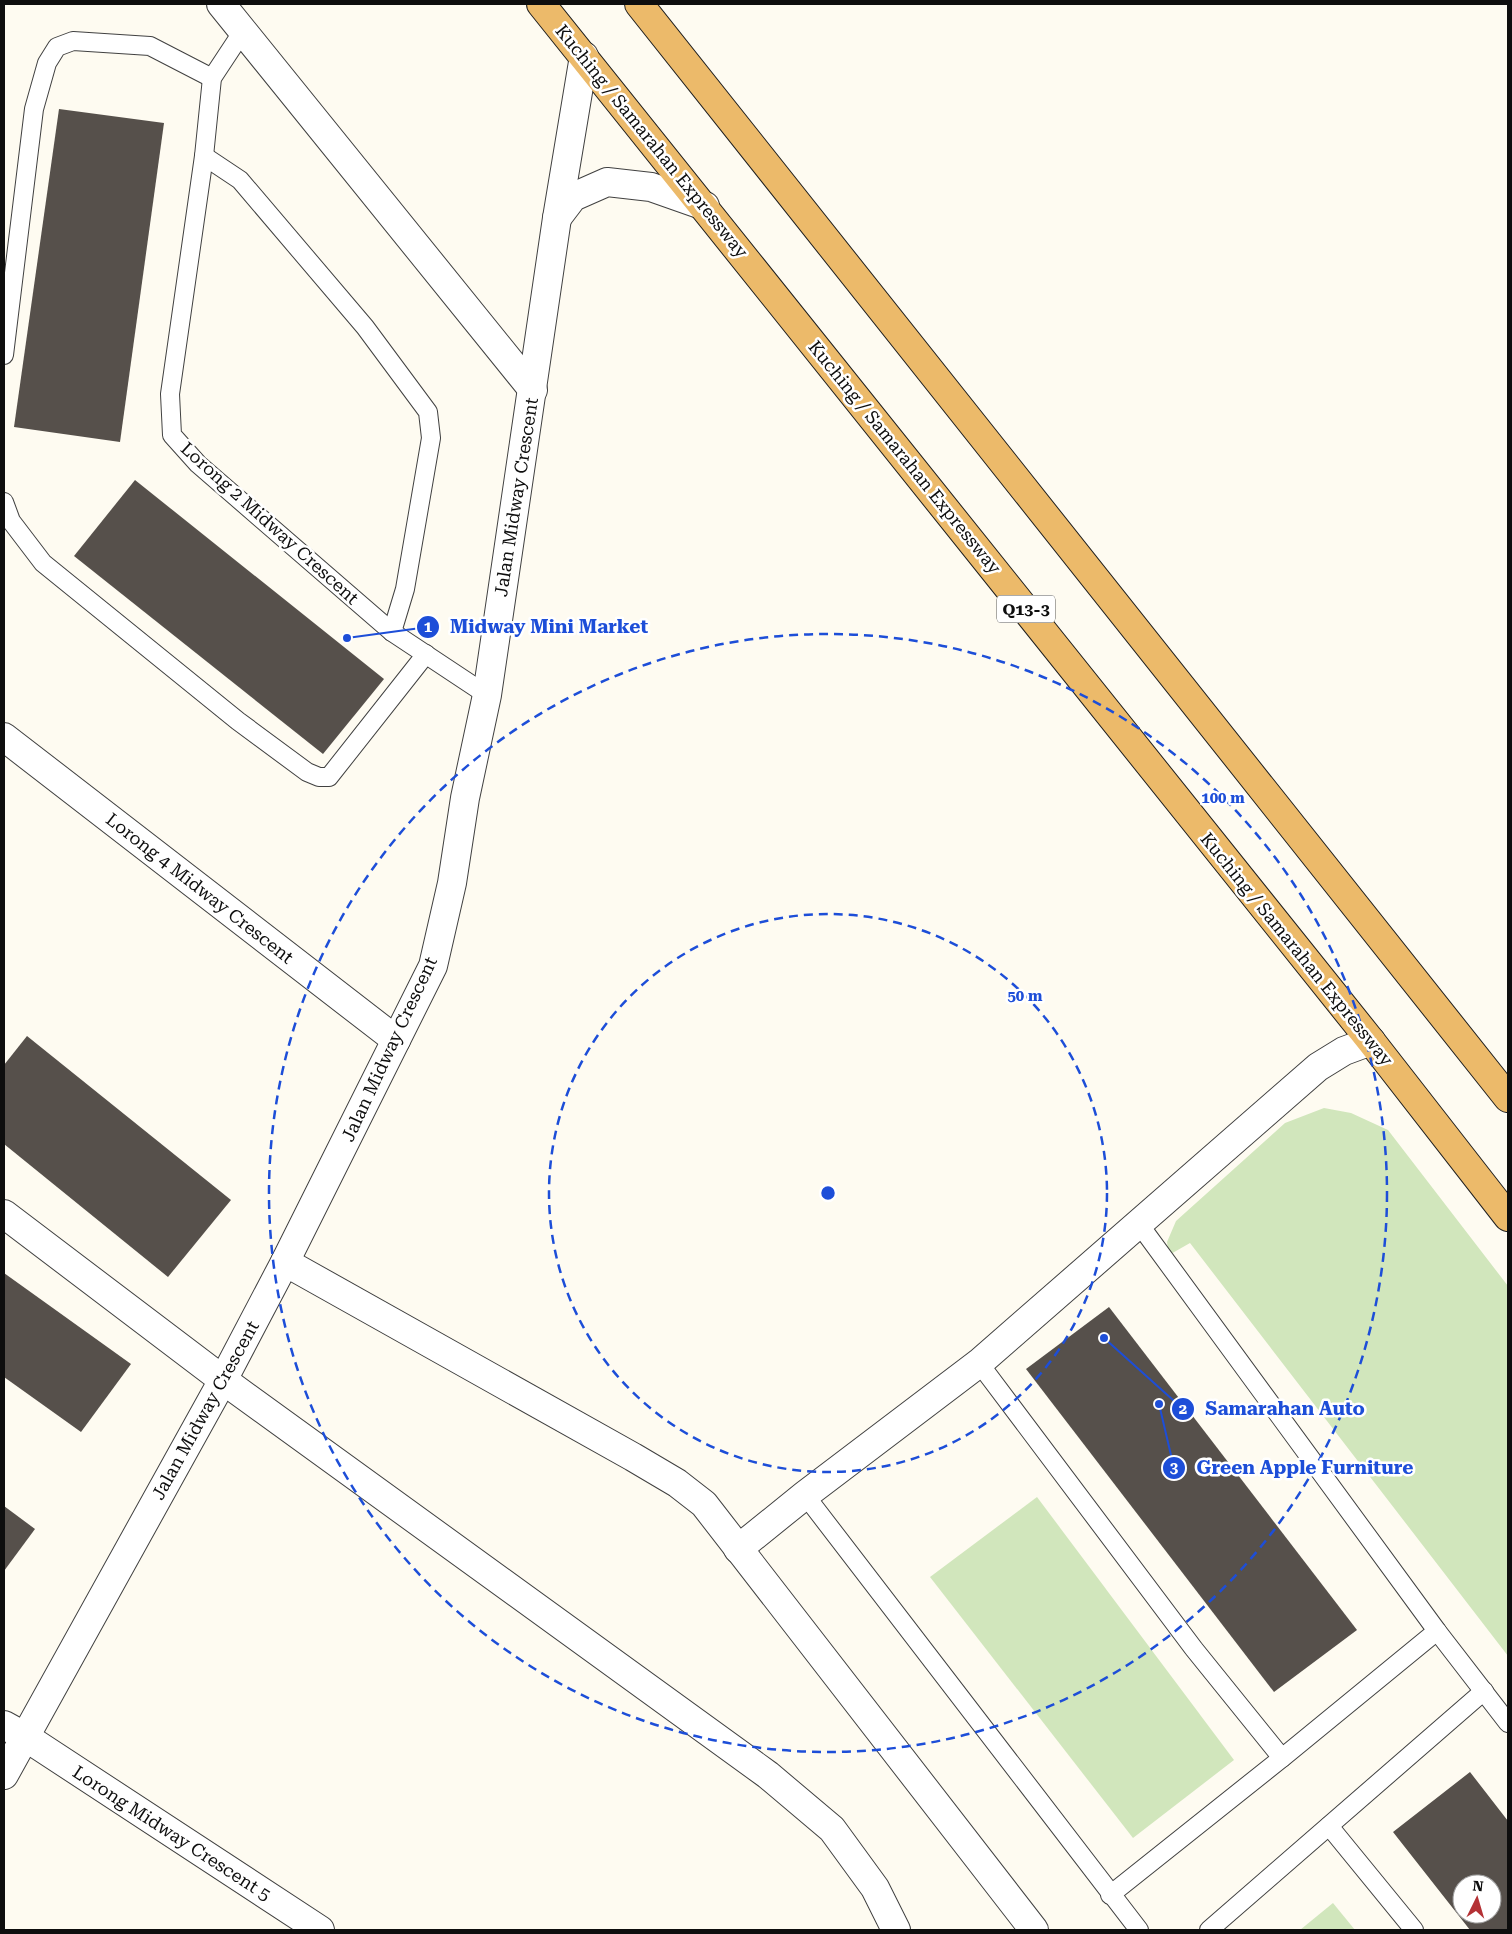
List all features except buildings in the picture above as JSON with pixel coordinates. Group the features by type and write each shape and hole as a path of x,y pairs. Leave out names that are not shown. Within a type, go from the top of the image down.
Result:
{"highway":[{"name":"Kuching / Samarahan Expressway","path":"542,4 1371,1041 1508,1217"},
{"path":"639,4 1508,1098"}],"street":[{"path":"221,4 533,390"},
{"name":"Jalan Midway Crescent","path":"4,1775 14,1731 222,1380 285,1262 433,966 452,882 465,798 487,694 557,218 584,56"},
{"name":"Jalan Midway Crescent","path":"557,218 573,197 607,182 651,187 705,206"},
{"name":"Lorong 4 Midway Crescent","path":"4,737 396,1040"},
{"path":"738,1550 805,1495 979,1363 1318,1067 1344,1051 1371,1041"},
{"path":"4,1214 222,1380 768,1775 832,1829 875,1888 896,1930"},
{"path":"285,1262 624,1452 677,1483 704,1504 1034,1930"},
{"name":"Lorong Midway Crescent 5","path":"14,1731 320,1930"}],"lane":[{"name":"Lorong 2 Midway Crescent","path":"242,31 212,78 204,156 170,394 172,435 198,464 392,632 487,694"},
{"path":"4,355 34,109 47,63 57,47 73,41 150,46 212,78"},
{"path":"204,156 240,180 365,327 428,412 431,438 405,589 392,632"},
{"path":"4,502 10,521 43,563 238,721 307,772 319,777 329,777 426,654"},
{"path":"1139,1224 1437,1631 1508,1723"},
{"path":"979,1363 1194,1650 1282,1758"},
{"path":"805,1495 1110,1895 1139,1930"},
{"path":"1110,1895 1437,1631"},
{"path":"1209,1930 1484,1691"},
{"path":"1329,1826 1414,1930"}],"green space":[{"path":"1324,1108 1351,1113 1388,1130 1508,1286 1508,1656 1190,1243 1169,1255 1167,1242 1176,1221 1285,1123"},
{"path":"1037,1497 1234,1760 1133,1838 930,1577"},
{"path":"1333,1903 1355,1930 1300,1930"}],"place":[{"name":"Midway Mini Market","path":"347,638"},
{"name":"Samarahan Auto","path":"1104,1338"},
{"name":"Green Apple Furniture","path":"1159,1404"}]}
